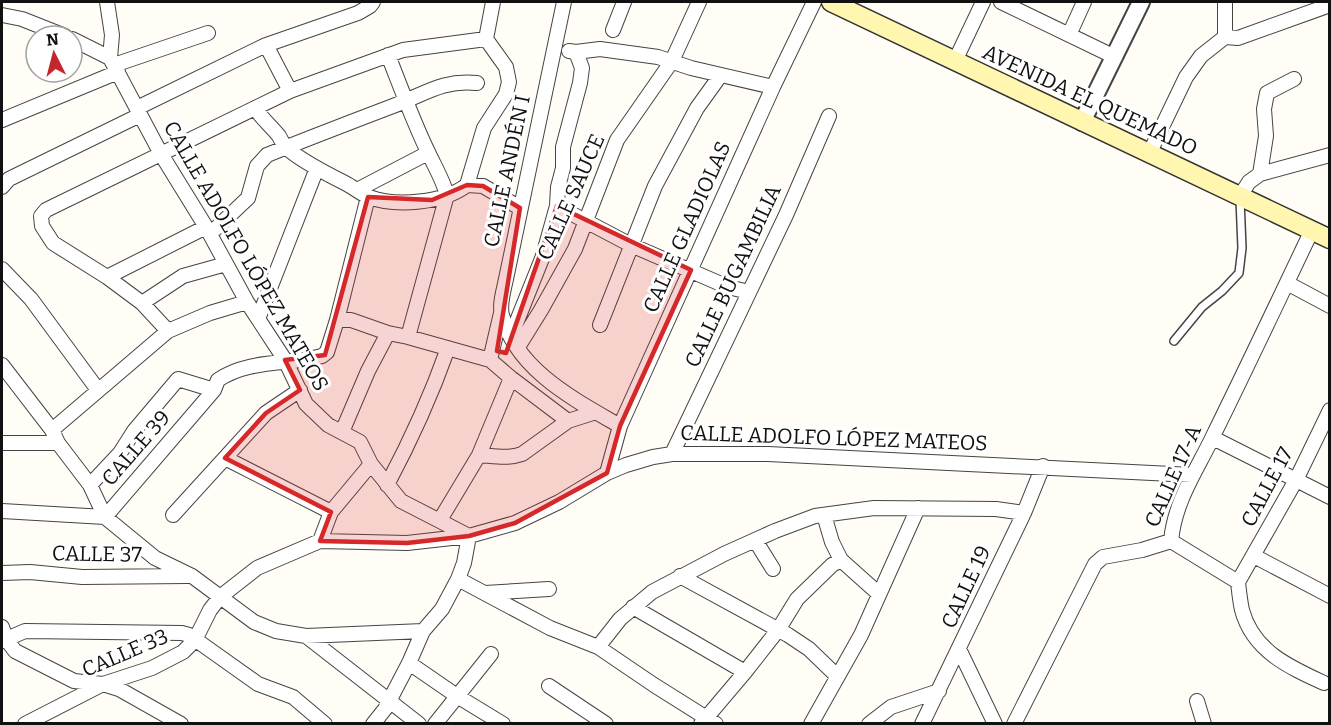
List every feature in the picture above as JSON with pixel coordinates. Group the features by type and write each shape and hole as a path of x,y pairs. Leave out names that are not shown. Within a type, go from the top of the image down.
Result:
{"main road":[{"name":"AVENIDA EL QUEMADO","path":"831,2 1329,239"}],"street":[{"path":"107,2 114,65"},
{"path":"2,187 9,179 267,45 358,13 373,2"},
{"path":"467,185 484,128 506,94 508,82 506,67 486,39 493,2"},
{"name":"CALLE ANDÉN I","path":"490,360 564,2"},
{"path":"613,30 624,2"},
{"name":"CALLE SAUCE","path":"514,341 564,269 587,222 592,202 617,141 672,61 699,2"},
{"name":"CALLE GLADIOLAS","path":"607,473 620,426 772,87 814,2"},
{"path":"955,61 983,2"},
{"path":"1001,2 1115,57"},
{"path":"1069,35 1084,2"},
{"path":"1082,122 1141,2"},
{"path":"1225,2 1225,37"},
{"path":"1149,154 1186,77 1201,56 1225,37 1238,38 1329,5"},
{"path":"2,15 35,24"},
{"path":"2,120 114,65 208,33"},
{"path":"168,331 142,303 54,243 42,226 41,216 46,210 290,91 403,50 486,39"},
{"path":"267,45 290,91"},
{"path":"84,46 114,65"},
{"path":"555,49 576,52 600,49 658,57 720,76 772,87"},
{"path":"514,341 546,248 557,206 558,187 563,168 563,147 582,68 576,52"},
{"path":"388,56 447,195 408,337"},
{"name":"CALLE ADOLFO LÓPEZ MATEOS","path":"114,65 161,154 208,230 247,302 285,360 306,404 317,417 360,442 371,464 400,501 469,536 515,523 626,465 672,454 768,454 1192,475"},
{"path":"600,325 655,186 697,108 720,76"},
{"path":"1260,174 1266,136 1264,109 1267,93 1294,79"},
{"path":"107,277 208,230 248,198 254,173 262,158 406,101 430,89 460,82 477,82"},
{"path":"255,108 263,121 286,147 328,176 363,193 388,201 412,202 432,200 467,185 483,186 520,208"},
{"name":"CALLE BUGAMBILIA","path":"672,454 786,215 829,116"},
{"path":"428,153 363,193 337,320 351,320 388,333 490,360 568,422"},
{"path":"1240,196 1249,182 1260,174 1329,155"},
{"path":"258,319 317,168"},
{"path":"557,206 631,244 737,290 749,292"},
{"name":"CALLE 17-A","path":"1014,723 1095,564 1103,557 1142,550 1171,541 1173,520 1192,475 1213,438 1312,230"},
{"path":"142,303 183,276 226,264"},
{"path":"2,268 31,299 98,390"},
{"path":"1287,283 1329,306"},
{"path":"52,430 168,331 210,313 247,302"},
{"path":"501,314 526,359 563,393 620,426"},
{"name":"CALLE 39","path":"2,511 105,517 214,390 218,380 227,374 285,360 322,356 327,352 337,320"},
{"path":"342,432 368,371 388,333"},
{"path":"387,485 434,390 448,348"},
{"path":"2,364 90,485 105,517 155,558 192,576 254,622 276,631 306,636 423,631"},
{"path":"440,520 479,455 511,378"},
{"path":"90,485 120,453 134,432 179,379 214,390"},
{"path":"2,381 16,382"},
{"path":"173,515 266,413 300,390"},
{"name":"CALLE 17","path":"1238,582 1296,480 1329,410"},
{"path":"479,455 513,457 522,454 568,422 596,412"},
{"path":"1213,438 1329,497"},
{"path":"2,443 58,443"},
{"path":"225,458 331,512"},
{"path":"371,464 331,512 320,541 393,543 469,536 464,563 458,579 442,609 423,631 390,699 373,723"},
{"name":"CALLE 19","path":"922,723 1024,513 1042,466"},
{"path":"598,647 620,618 680,576 775,531 815,516 874,508 996,509 1024,513"},
{"path":"811,723 861,635 918,508"},
{"path":"824,515 832,542 841,560 879,594"},
{"path":"755,540 773,569"},
{"name":"CALLE 33","path":"25,723 102,684 170,660 183,652 195,640 210,610 220,597 256,568 320,541"},
{"path":"1171,541 1238,582 1242,610 1250,630 1262,647 1285,665 1324,683"},
{"path":"1254,556 1329,596"},
{"path":"458,579 549,628 598,647 708,722 778,630 797,599 832,565 841,560"},
{"name":"CALLE 37","path":"2,573 30,572 82,577 192,576"},
{"path":"680,576 809,649 837,676"},
{"path":"484,593 549,589"},
{"path":"633,607 745,672"},
{"path":"181,723 119,689 102,684 74,681 15,651 3,635 25,631 182,633 258,684 293,697 325,723"},
{"path":"306,636 419,723"},
{"path":"959,650 995,723"},
{"path":"435,723 491,654"},
{"path":"409,663 457,696 503,723"},
{"path":"549,686 606,723"},
{"path":"869,723 891,708 939,691"},
{"path":"1197,701 1204,723"}],"lane":[{"path":"1174,341 1202,307 1239,273 1242,248 1240,196"}],"highlighted area":[{"path":"467,185 483,186 520,208 497,351 506,353 557,206 691,270 620,426 607,473 515,523 469,536 407,543 320,541 331,512 225,458 266,413 300,390 285,360 325,355 368,197 432,200"}]}
